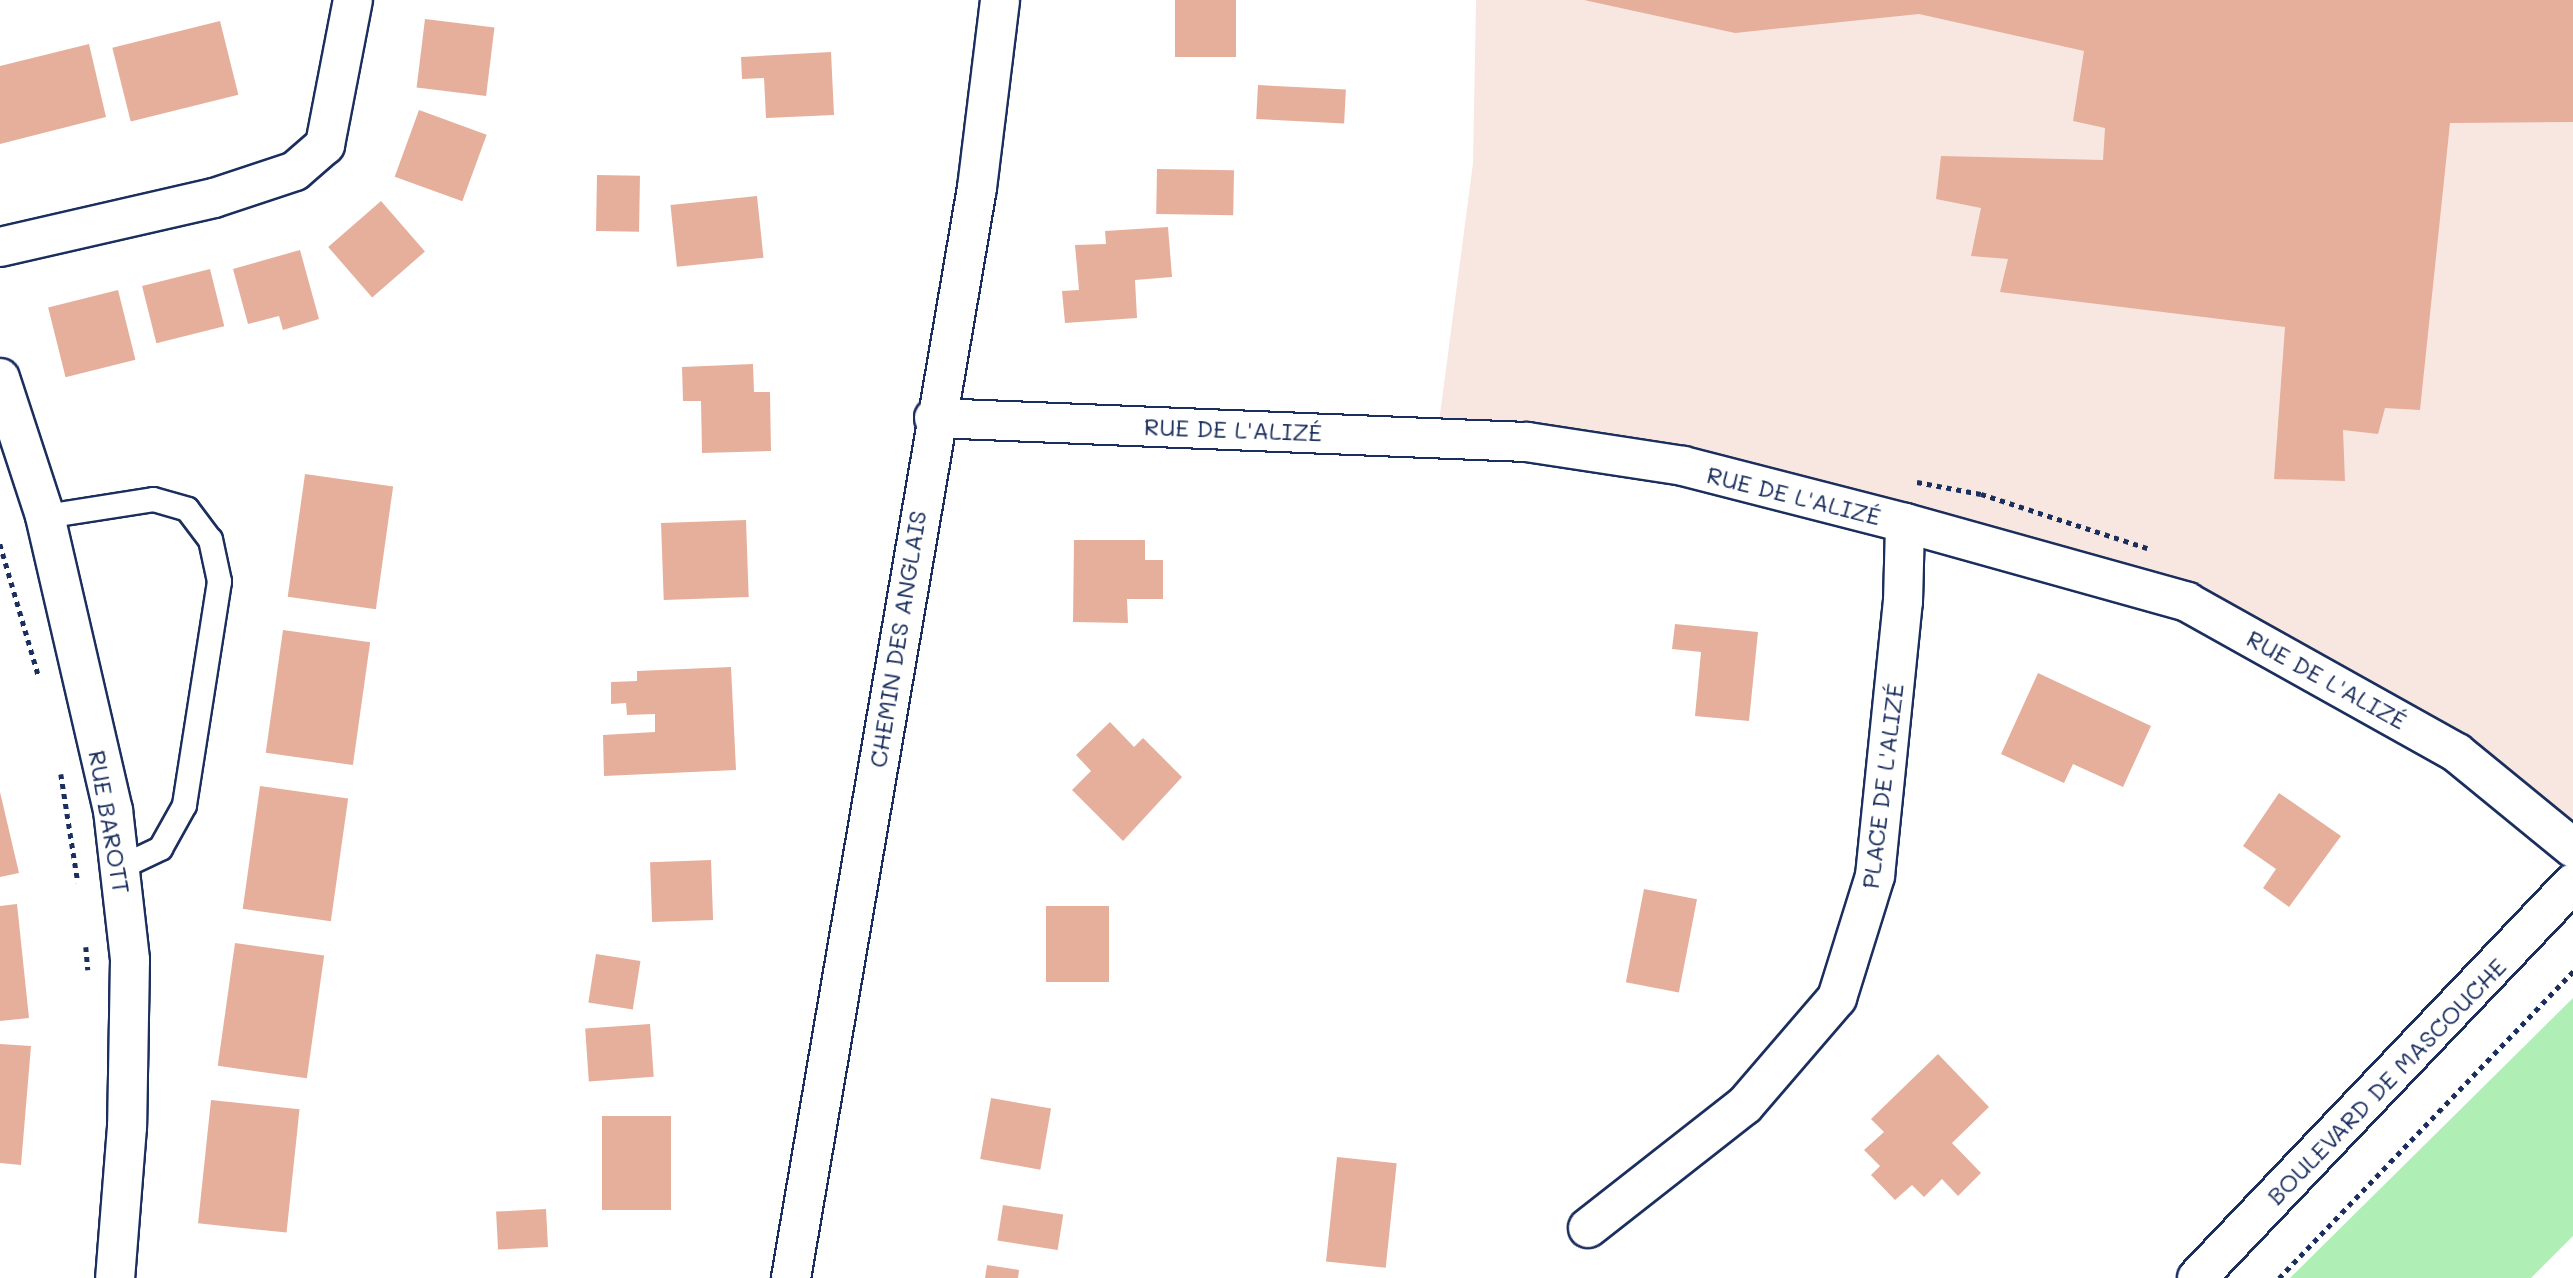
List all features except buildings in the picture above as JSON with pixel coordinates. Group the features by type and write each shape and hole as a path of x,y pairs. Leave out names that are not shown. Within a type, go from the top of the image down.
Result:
{"street":[{"path":"0,247 214,198 295,171 325,145 353,0"},
{"name":"CHEMIN DES ANGLAIS","path":"791,1278 933,418 977,188 1000,0"},
{"name":"RUE BAROTT","path":"0,378 45,516 113,810 130,960 130,1067 115,1278"},
{"name":"RUE DE L'ALIZÉ","path":"933,418 1527,442 1683,466 1905,523 2188,602 2457,753 2573,848"},
{"name":"PLACE DE L'ALIZÉ","path":"1588,1228 1745,1105 1837,998 1875,876 1903,601 1905,523"},
{"name":"BOULEVARD DE MASCOUCHE","path":"2197,1278 2573,883"}],"lane":[{"path":"45,516 153,499 187,509 210,539 219,581 184,805 160,848 120,867"}],"path":[{"path":"0,544 39,681"},
{"name":"RUE BAROTT","path":"60,771 80,893"},
{"path":"85,933 89,986"},
{"path":"2279,1278 2573,971"}],"shaded area":[{"path":"1476,0 2573,0 2573,848 2187,602 1683,466 1436,445 1473,163"}],"green space":[{"path":"2573,998 2573,1236 2531,1278 2290,1278"}]}
